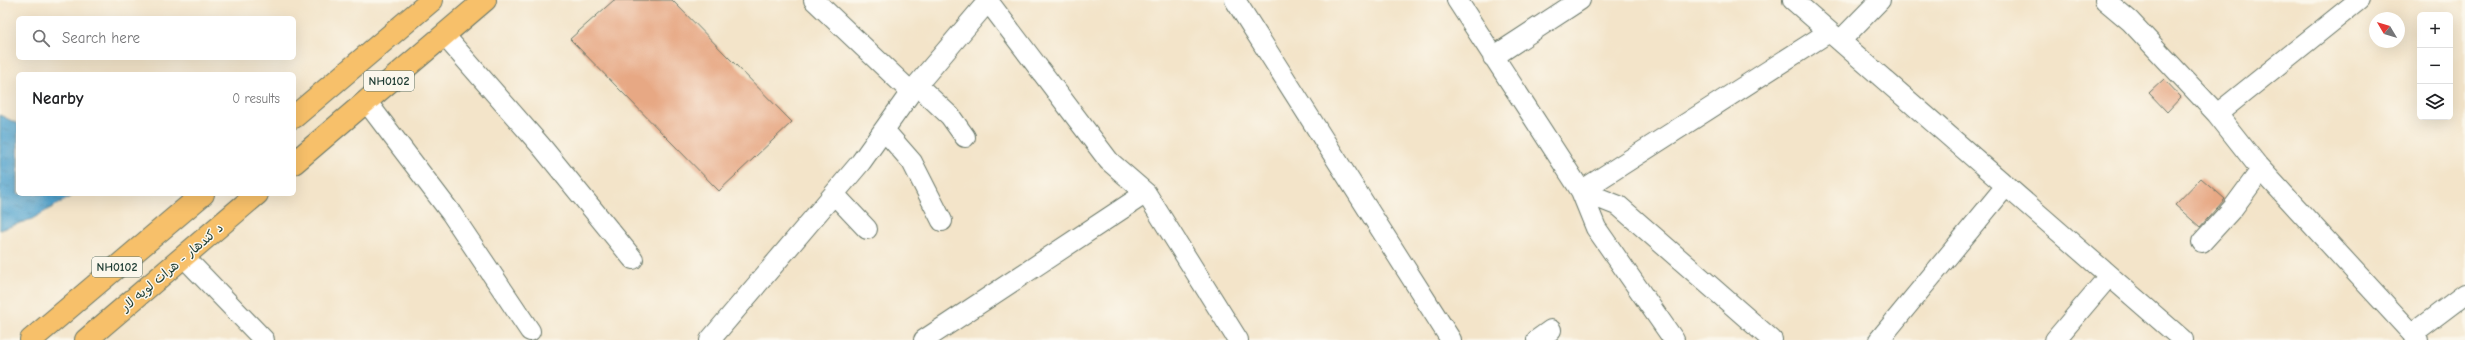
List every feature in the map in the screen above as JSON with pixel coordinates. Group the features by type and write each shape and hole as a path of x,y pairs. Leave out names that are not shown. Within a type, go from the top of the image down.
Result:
{"highway":[{"name":"NH0102","path":"296,115 432,0"},
{"name":"NH0102","path":"296,161 484,0"},
{"name":"NH0102","path":"31,340 201,196"},
{"name":"د کندهار - هرات لويه لار","path":"86,340 255,196"}],"street":[{"path":"814,0 914,88 950,116 965,137"},
{"path":"1235,0 1451,340"},
{"path":"1457,0 1581,191 1596,228 1674,340"},
{"path":"1493,57 1580,0"},
{"path":"1793,0 2182,340"},
{"path":"1581,191 1834,36 1880,0"},
{"path":"2217,114 2359,0"},
{"path":"710,340 861,162 914,88 989,1 1109,161 1146,193 1238,340"},
{"path":"2113,2 2217,114 2261,170 2415,337 2465,294"},
{"path":"444,35 541,146 633,259"},
{"path":"366,102 451,213 530,331"},
{"path":"884,130 912,162 942,221"},
{"path":"2202,242 2233,208 2261,170"},
{"path":"1879,340 2006,186"},
{"path":"1581,191 1619,206 1772,340"},
{"path":"924,340 1146,193"},
{"path":"834,194 867,229"},
{"path":"184,257 264,340"},
{"path":"2055,340 2109,276"}],"water":[{"path":"0,115 16,123 16,196 72,196 32,219 0,230"}],"building":[{"path":"614,0 672,0 792,122 719,191 570,39"},
{"path":"2164,79 2181,97 2167,112 2149,93"},
{"path":"2201,178 2225,199 2200,227 2175,205"}]}
